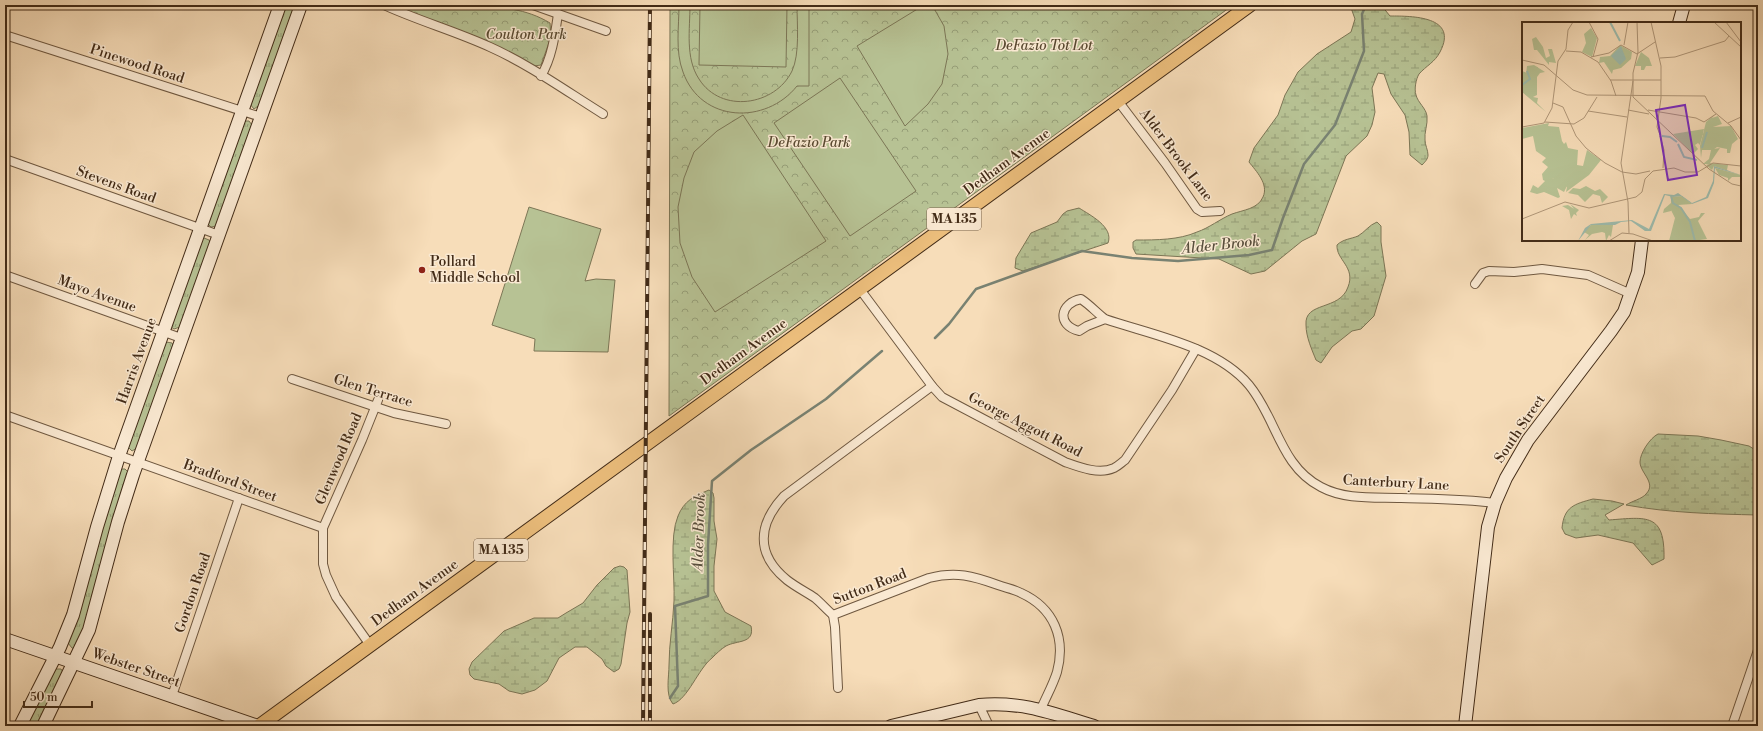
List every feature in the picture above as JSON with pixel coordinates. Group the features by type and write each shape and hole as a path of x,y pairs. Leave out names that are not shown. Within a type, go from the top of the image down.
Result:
{"main road":[{"name":"Dedham Avenue","path":"258,726 1250,5"}],"street":[{"name":"Harris Avenue","path":"20,726 55,656 76,606 97,527 119,456 280,5"},
{"path":"43,726 92,622 115,533 137,462 301,5"},
{"path":"384,5 491,47 603,114"},
{"path":"533,5 606,31"},
{"path":"1679,22 1684,5"},
{"path":"541,76 546,66 552,46 558,14"},
{"name":"Pinewood Road","path":"5,35 261,117"},
{"name":"Alder Brook Lane","path":"1118,101 1199,211 1220,211"},
{"name":"Stevens Road","path":"5,159 219,235"},
{"name":"South Street","path":"1464,726 1488,527 1495,503 1506,478 1528,440 1624,312 1638,272 1642,241"},
{"path":"1475,284 1483,273 1489,271 1514,272 1542,269 1588,275 1631,294"},
{"name":"Mayo Avenue","path":"5,275 181,338"},
{"name":"George Aggott Road","path":"859,288 932,386 948,400 1065,462 1085,469 1100,470 1114,468 1129,455 1172,390 1196,349"},
{"name":"Canterbury Lane","path":"1105,319 1078,331 1070,329 1064,323 1063,314 1066,307 1074,300 1081,299 1105,319 1173,340 1196,349 1228,367 1248,384 1263,404 1290,461 1304,477 1322,488 1343,495 1465,500 1495,503"},
{"name":"Glen Terrace","path":"292,379 377,403 394,412 446,424"},
{"name":"Sutton Road","path":"932,386 784,496 768,517 764,538 765,549 776,570 799,589 816,599 833,615 942,574 973,576 1022,593 1042,607 1051,616 1057,629 1060,647 1057,672 1041,709"},
{"name":"Glenwood Road","path":"323,528 377,403"},
{"name":"Bradford Street","path":"5,415 323,528"},
{"name":"Gordon Road","path":"172,696 239,498"},
{"path":"323,528 323,564 326,575 336,597 370,645"},
{"path":"833,615 838,688"},
{"name":"Webster Street","path":"5,639 258,726"},
{"path":"1732,726 1758,650"},
{"path":"891,726 979,705 1016,704 1041,709 1094,726"},
{"path":"979,705 989,726"}],"green space":[{"path":"284,5 296,5 261,104 254,109 250,104"},
{"name":"Coulton Park","path":"475,5 504,8 532,14 550,23 551,37 541,65 534,66 407,11 409,6"},
{"name":"DeFazio Park","path":"670,5 1233,5 669,416"},
{"path":"679,5 690,5 690,53 699,79 709,90 720,97 734,101 747,101 761,98 773,92 784,83 792,71 795,64 797,48 797,5 809,5 809,86 797,86 784,99 769,107 752,112 735,113 719,109 704,101 692,89 683,72 678,47"},
{"path":"700,5 787,5 786,67 699,65"},
{"path":"924,5 932,5 944,26 948,54 942,84 928,104 905,126 857,46"},
{"path":"1350,5 1381,5 1390,16 1430,20 1438,25 1443,31 1444,40 1440,52 1419,74 1416,84 1415,93 1427,116 1425,142 1428,155 1425,162 1422,165 1410,155 1409,132 1405,115 1391,94 1384,74 1378,73 1372,88 1375,112 1372,125 1367,136 1346,156 1316,234 1302,241 1265,271 1251,274 1219,259 1136,254 1133,248 1133,242 1136,240 1167,239 1190,235 1232,214 1254,207 1261,201 1264,192 1263,183 1249,162 1254,148 1278,115 1285,95 1298,72 1317,54 1351,32 1355,19"},
{"path":"840,78 916,191 850,236 774,123"},
{"path":"743,115 826,241 715,312 692,277 680,243 678,207 684,178 694,152 717,131"},
{"path":"245,121 249,121 252,125 218,223 216,226 211,227 208,224"},
{"path":"529,207 601,229 585,281 596,279 615,280 608,352 534,351 535,339 492,325"},
{"path":"1079,208 1100,222 1108,232 1108,243 1023,271 1015,268 1016,258 1031,233 1057,222 1067,211"},
{"path":"1377,222 1381,226 1381,242 1386,276 1374,316 1361,329 1352,331 1332,347 1321,363 1316,360 1307,334 1307,317 1316,309 1338,300 1344,295 1348,287 1350,274 1339,255 1337,245 1344,240 1358,236"},
{"path":"204,238 209,240 211,243 180,327 174,329 171,327 202,239"},
{"path":"166,342 172,343 173,346 137,448 132,451 128,447"},
{"path":"1658,434 1698,436 1749,446 1757,451 1758,515 1708,514 1642,508 1626,505 1642,497 1649,490 1649,482 1641,466 1640,458 1649,442"},
{"path":"121,469 125,469 128,472 87,622 74,649 68,643"},
{"path":"709,490 713,493 714,498 714,521 717,539 714,566 714,591 725,612 751,626 752,632 748,639 730,644 717,653 702,669 683,696 673,704 669,696 668,686 674,601 673,546 675,525 683,506 694,497"},
{"path":"1593,499 1624,504 1605,515 1609,520 1634,518 1643,519 1651,521 1657,526 1661,533 1664,559 1652,565 1633,543 1598,535 1576,538 1565,534 1562,528 1565,515 1568,511 1575,505"},
{"path":"620,566 627,570 630,612 619,669 614,672 606,666 602,659 587,647 575,647 559,658 547,681 535,690 522,694 509,691 499,684 474,679 470,675 469,669 472,662 504,631 534,618 558,618 583,603 597,585 614,568"},
{"path":"55,669 61,669 63,672 38,726 25,726"}],"waterway":[{"name":"Alder Brook","path":"935,338 949,324 976,289 1082,251 1132,258 1178,261 1249,255 1272,250 1304,164 1335,125 1364,51 1362,14 1366,5"},
{"name":"Alder Brook","path":"670,698 678,686 675,606 708,596 708,545 712,481 751,450 826,399 882,351"}],"railway":[{"path":"643,726 650,5"},
{"path":"650,614 650,726"}],"place":[{"name":"Pollard Middle School","path":"422,270"}],"park label":[{"name":"DeFazio Tot Lot","path":"1044,46"}]}
